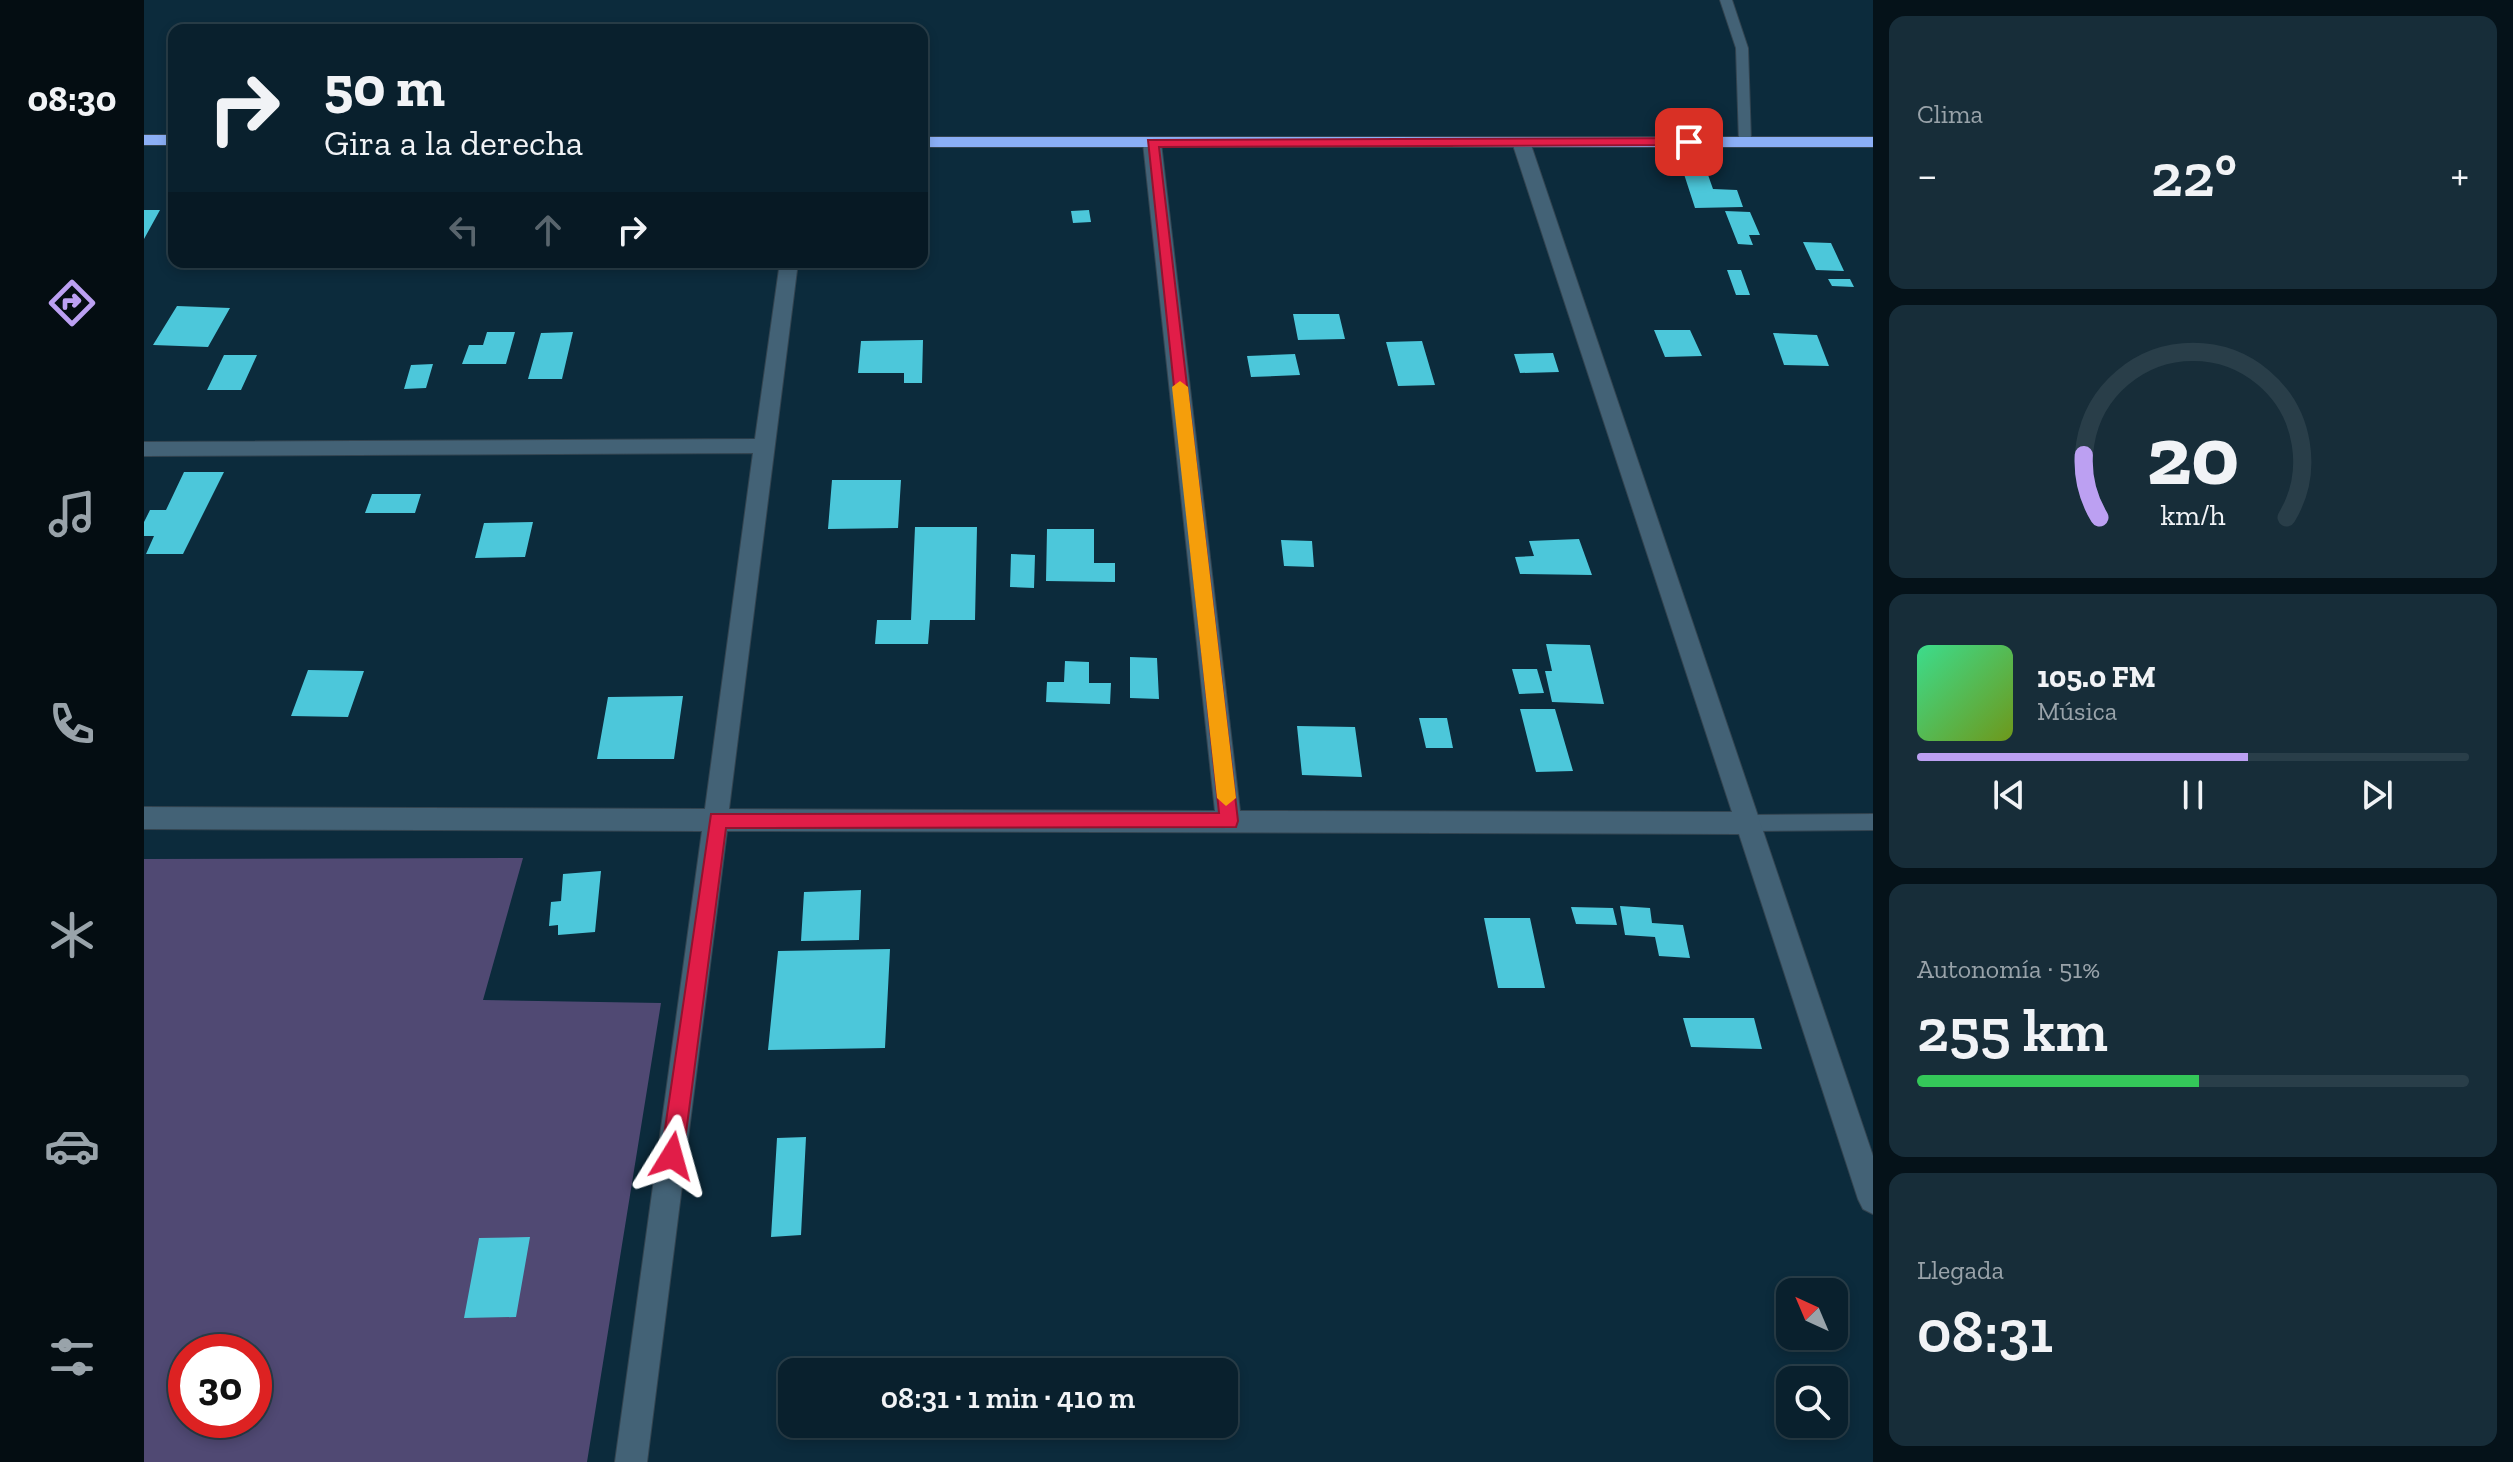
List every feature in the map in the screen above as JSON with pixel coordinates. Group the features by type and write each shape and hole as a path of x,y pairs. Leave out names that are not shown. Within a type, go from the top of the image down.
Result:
{"highway":[{"path":"144,140 168,140"},
{"path":"928,142 1873,142"}],"street":[{"path":"1521,142 1873,1199"},
{"path":"1152,143 1229,821"},
{"path":"631,1462 788,268"},
{"path":"144,449 767,446"},
{"path":"144,818 1749,823"}],"lane":[{"path":"1726,0 1742,48 1745,142"},
{"path":"1749,823 1873,822"}],"shaded area":[{"path":"523,858 483,1000 661,1003 587,1462 144,1462 144,859"}],"building":[{"path":"1683,171 1707,172 1713,189 1737,190 1743,207 1695,208"},
{"path":"144,210 160,210 144,239"},
{"path":"1089,210 1091,222 1073,223 1071,211"},
{"path":"1725,211 1750,212 1760,235 1749,235 1753,245 1738,244"},
{"path":"1803,242 1831,243 1844,271 1816,270"},
{"path":"1727,270 1741,270 1750,295 1736,295"},
{"path":"1828,279 1850,279 1854,287 1832,286"},
{"path":"177,306 230,308 208,347 153,345"},
{"path":"1293,314 1339,314 1345,339 1298,340"},
{"path":"1654,330 1690,330 1702,356 1665,357"},
{"path":"487,332 515,332 506,364 462,364 469,345 483,345"},
{"path":"573,332 562,379 528,379 541,333"},
{"path":"1773,333 1817,335 1829,366 1784,365"},
{"path":"923,340 922,383 904,383 904,373 858,373 861,341"},
{"path":"1422,341 1435,385 1398,386 1386,342"},
{"path":"1553,353 1559,372 1520,373 1514,354"},
{"path":"1295,354 1300,375 1251,377 1247,356"},
{"path":"224,355 257,355 241,390 207,390"},
{"path":"433,364 426,388 404,389 411,365"},
{"path":"184,472 224,472 183,554 146,554 154,536 144,536 144,522 150,510 166,510"},
{"path":"832,480 901,480 898,528 828,529"},
{"path":"372,494 421,494 415,513 365,513"},
{"path":"533,522 525,557 475,558 484,523"},
{"path":"915,527 977,527 975,620 930,620 928,644 875,644 877,620 911,620"},
{"path":"1047,529 1094,529 1094,563 1115,563 1115,582 1046,581"},
{"path":"1579,539 1592,575 1520,574 1515,557 1534,556 1529,541"},
{"path":"1281,540 1312,541 1314,567 1284,566"},
{"path":"1011,554 1035,555 1034,588 1010,587"},
{"path":"1546,644 1590,645 1604,704 1552,702 1545,671 1552,671"},
{"path":"1130,657 1157,658 1159,699 1130,698"},
{"path":"1065,661 1089,662 1089,683 1111,683 1110,704 1046,702 1047,682 1064,682"},
{"path":"1512,669 1537,669 1544,693 1519,694"},
{"path":"308,670 364,671 348,717 291,716"},
{"path":"683,696 674,759 597,759 608,697"},
{"path":"1520,709 1555,709 1573,771 1536,772"},
{"path":"1419,718 1447,718 1453,748 1426,748"},
{"path":"1297,726 1355,727 1362,777 1302,775"},
{"path":"601,871 595,932 558,935 558,925 549,926 551,902 561,901 563,874"},
{"path":"861,890 859,940 801,941 804,892"},
{"path":"1620,906 1650,908 1652,923 1683,925 1690,958 1659,956 1655,937 1625,935"},
{"path":"1571,907 1613,908 1617,925 1576,924"},
{"path":"1484,918 1530,918 1545,988 1498,988"},
{"path":"890,949 885,1048 768,1050 778,951"},
{"path":"1683,1018 1754,1018 1762,1049 1691,1047"},
{"path":"806,1137 801,1235 771,1237 777,1138"},
{"path":"530,1237 516,1317 464,1318 479,1238"}],"slow traffic":[{"path":"1180,387 1226,798"}],"route":[{"path":"672,1156 717,820 1229,821 1152,143 1689,142"}]}
